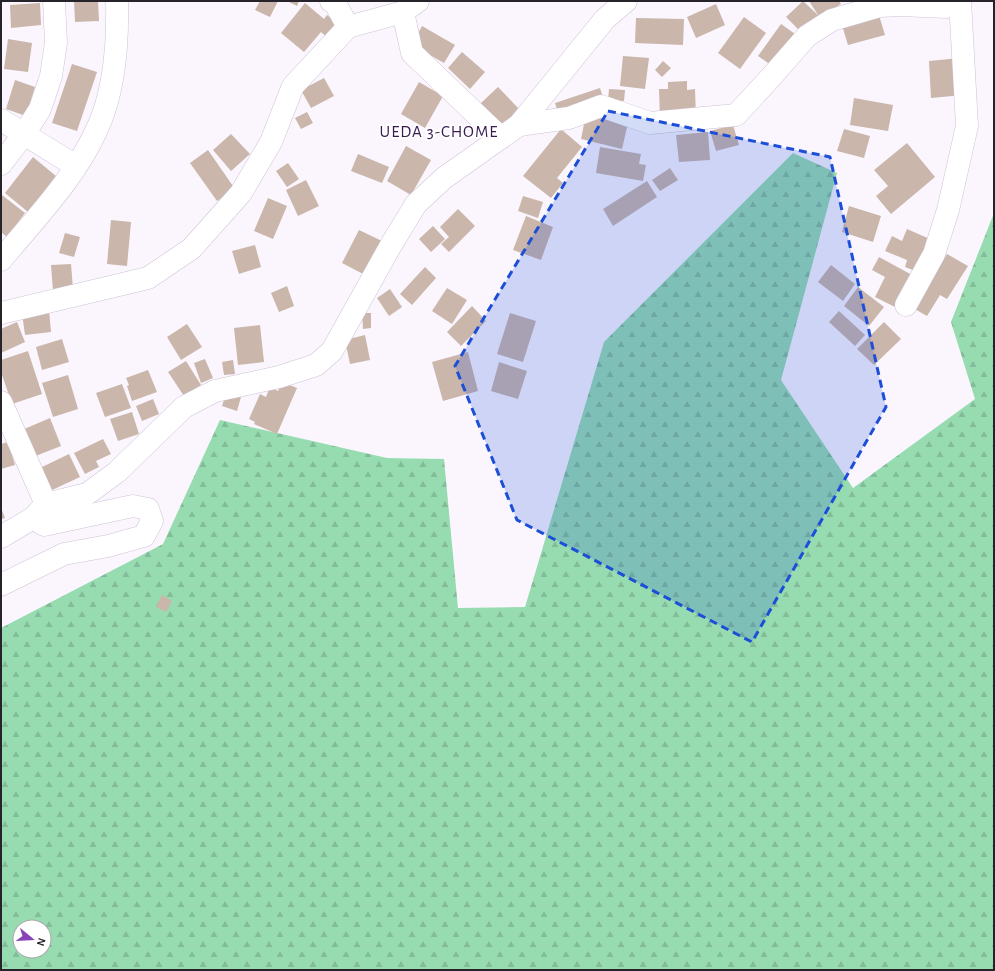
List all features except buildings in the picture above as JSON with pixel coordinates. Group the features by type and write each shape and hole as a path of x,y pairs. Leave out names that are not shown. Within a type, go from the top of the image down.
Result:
{"street":[{"path":"1,164 24,134 40,109 51,76 56,43 54,1"},
{"path":"1,260 56,193 76,166 98,127 107,101 116,55 117,1"},
{"path":"331,1 335,4 348,27"},
{"path":"1,537 40,511 87,494 117,472 184,407 215,391 279,378 316,366 332,351 416,204 444,178 519,125 605,19 626,1"},
{"path":"519,125 569,118 601,106 650,123 736,115 807,36 832,20 880,6 900,5 946,7 960,1 967,126 948,210 934,254 906,306"},
{"path":"1,313 148,278 191,249 241,193 271,142 293,86 348,27 410,6 412,53 501,138"},
{"path":"1,120 76,166"},
{"path":"1,402 44,525 133,506 148,510 152,521 144,536 108,546 64,554 1,586"}],"highlighted area":[{"path":"608,111 830,157 886,407 752,642 517,520 455,366"}],"green space":[{"path":"793,153 837,173 781,380 853,488 975,399 951,322 994,213 994,970 1,970 1,628 163,544 220,420 387,458 444,459 458,608 525,607 604,342"}],"district":[{"name":"UEDA 3-CHOME","path":"439,131"}]}
